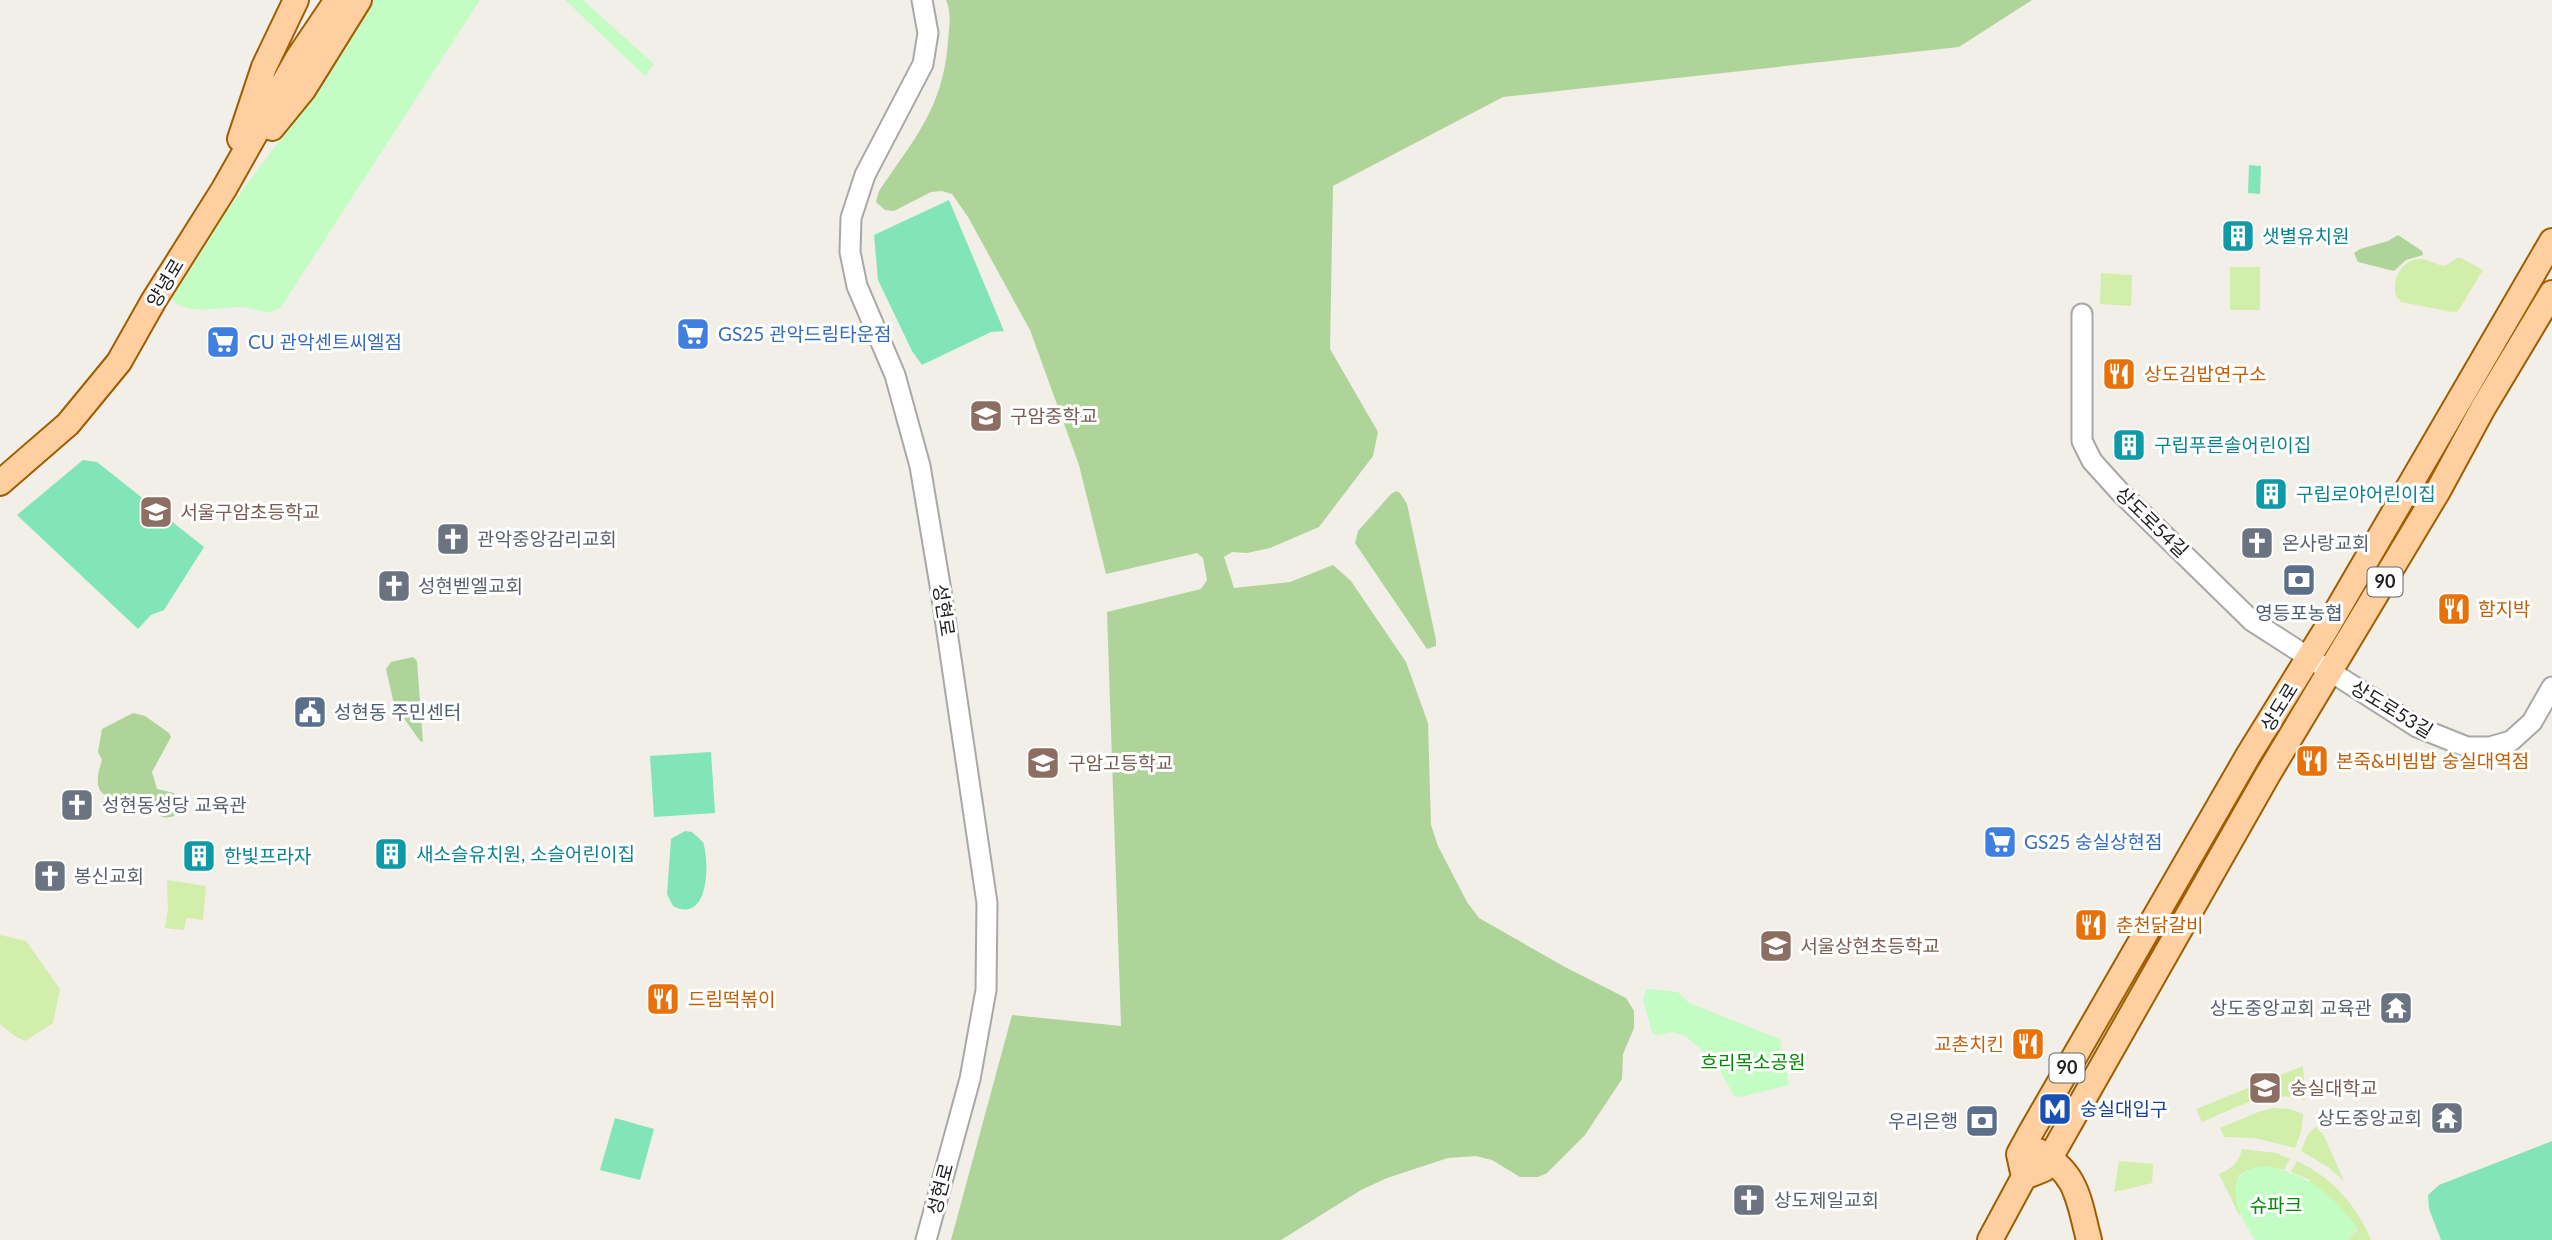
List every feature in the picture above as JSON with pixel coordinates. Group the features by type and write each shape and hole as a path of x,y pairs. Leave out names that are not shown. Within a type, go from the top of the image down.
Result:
{"main road":[{"path":"224,189 264,67 296,0"},
{"name":"양녕로","path":"298,58 324,0"},
{"name":"양녕로","path":"0,483 68,424 119,362 154,300 224,189 298,58 337,0"},
{"path":"224,189 303,90 359,0"},
{"name":"상도로","path":"2024,1177 2019,1154 2024,1144 2249,754 2309,659 2552,241"},
{"name":"상도로","path":"1990,1240 2024,1177 2044,1169 2232,837 2438,491 2483,408 2552,293"},
{"path":"2024,1144 2064,1169 2072,1181 2089,1240"}],"street":[{"name":"성현로","path":"922,0 928,33 923,64 865,175 851,218 850,253 857,286 895,375 920,466 987,903 986,990 982,1013 970,1079 926,1240"},
{"name":"상도로54길","path":"2081,314 2082,441 2092,461 2120,492 2252,621 2309,659 2328,677"},
{"name":"상도로53길","path":"2328,677 2417,727 2467,747 2490,747 2511,741 2532,722 2552,687"}],"green space":[{"path":"369,0 480,0 281,307 266,312 245,307 197,309 177,304 170,287 314,94"},
{"path":"565,0 583,0 654,64 645,76"},
{"path":"946,0 2032,0 1959,47 1503,97 1333,186 1330,349 1378,432 1373,456 1319,527 1270,548 1247,553 1232,552 1224,557 1234,588 1290,582 1333,565 1351,581 1406,662 1428,723 1431,825 1438,846 1467,902 1479,918 1626,998 1634,1011 1634,1028 1623,1054 1622,1079 1585,1135 1547,1173 1538,1177 1520,1177 1492,1160 1476,1156 1448,1158 1387,1178 1361,1190 1281,1240 951,1240 1012,1015 1121,1026 1107,612 1201,589 1207,580 1203,558 1197,553 1106,574 1079,465 1030,330 968,217 952,194 942,191 931,192 894,211 885,210 876,202 879,191 925,122 940,86 949,26"},
{"path":"2249,165 2261,166 2260,194 2248,193"},
{"path":"949,200 1004,331 991,332 922,365 912,351 878,280 874,235"},
{"path":"2290,224 2314,237 2309,247 2284,233"},
{"path":"2398,235 2422,251 2423,255 2406,260 2394,271 2358,262 2354,253"},
{"path":"2457,258 2483,270 2458,311 2401,302 2396,296 2397,277 2409,262 2422,259 2445,266"},
{"path":"2230,267 2260,267 2260,310 2230,310"},
{"path":"2101,273 2132,275 2131,306 2100,304"},
{"path":"83,460 97,462 204,547 164,610 151,615 138,629 17,515"},
{"path":"1396,491 1407,504 1436,640 1436,646 1427,649 1355,543 1358,531"},
{"path":"413,657 417,661 423,742 394,704 386,669 391,662"},
{"path":"133,713 145,716 171,737 152,772 157,789 174,793 179,801 174,816 162,817 139,802 109,797 98,787 102,760 98,752 102,729"},
{"path":"711,752 715,813 654,817 650,756"},
{"path":"685,831 692,832 703,842 706,876 700,899 694,907 685,910 673,906 667,894 671,839"},
{"path":"167,880 206,886 203,920 186,918 184,930 165,928 168,909"},
{"path":"0,935 26,941 60,989 53,1023 25,1041 0,1024"},
{"name":"흐리목소공원","path":"1646,990 1678,992 1689,1003 1780,1039 1789,1085 1740,1097 1734,1096 1715,1061 1685,1036 1672,1032 1656,1035 1652,1032 1643,1000"},
{"path":"2303,1066 2305,1101 2292,1097 2265,1098 2202,1122 2196,1109"},
{"path":"2274,1108 2290,1109 2303,1114 2301,1132 2295,1148 2255,1138 2224,1137 2220,1128"},
{"path":"615,1118 654,1129 640,1180 600,1170"},
{"path":"2316,1127 2324,1136 2344,1181 2328,1167 2301,1151 2308,1134"},
{"path":"2552,1141 2552,1240 2441,1240 2429,1209 2428,1195 2439,1185"},
{"path":"2242,1149 2276,1153 2290,1159 2284,1170 2261,1167 2239,1175 2236,1198 2241,1214 2239,1215 2219,1174 2234,1164"},
{"path":"2119,1161 2153,1164 2152,1183 2114,1192"},
{"path":"2297,1161 2321,1175 2342,1193 2371,1240 2348,1240 2358,1229 2274,1240 2310,1180 2291,1172"},
{"name":"슈파크","path":"2266,1166 2295,1175 2318,1188 2339,1205 2358,1228 2348,1240 2255,1240 2242,1218 2235,1194 2236,1184 2241,1175 2251,1169"}],"place":[{"name":"샛별유치원","path":"2238,236"},
{"name":"GS25 관악드림타운점","path":"693,334"},
{"name":"CU 관악센트씨엘점","path":"223,342"},
{"name":"상도김밥연구소","path":"2119,374"},
{"name":"구암중학교","path":"986,416"},
{"name":"구립푸른솔어린이집","path":"2129,445"},
{"name":"구립로야어린이집","path":"2271,494"},
{"name":"서울구암초등학교","path":"156,512"},
{"name":"관악중앙감리교회","path":"453,539"},
{"name":"온사랑교회","path":"2257,543"},
{"name":"영등포농협","path":"2299,580"},
{"name":"성현벧엘교회","path":"394,586"},
{"name":"함지박","path":"2454,609"},
{"name":"성현동 주민센터","path":"310,712"},
{"name":"본죽&비빔밥 숭실대역점","path":"2312,761"},
{"name":"구암고등학교","path":"1043,763"},
{"name":"성현동성당 교육관","path":"77,805"},
{"name":"GS25 숭실상현점","path":"2000,842"},
{"name":"새소슬유치원, 소슬어린이집","path":"391,854"},
{"name":"한빛프라자","path":"199,856"},
{"name":"봉신교회","path":"50,876"},
{"name":"춘천닭갈비","path":"2091,925"},
{"name":"서울상현초등학교","path":"1776,946"},
{"name":"드림떡볶이","path":"663,999"},
{"name":"상도중앙교회 교육관","path":"2396,1008"},
{"name":"교촌치킨","path":"2028,1044"},
{"name":"숭실대학교","path":"2265,1088"},
{"name":"숭실대입구","path":"2055,1109"},
{"name":"상도중앙교회","path":"2447,1118"},
{"name":"우리은행","path":"1982,1121"},
{"name":"상도제일교회","path":"1749,1200"}]}
